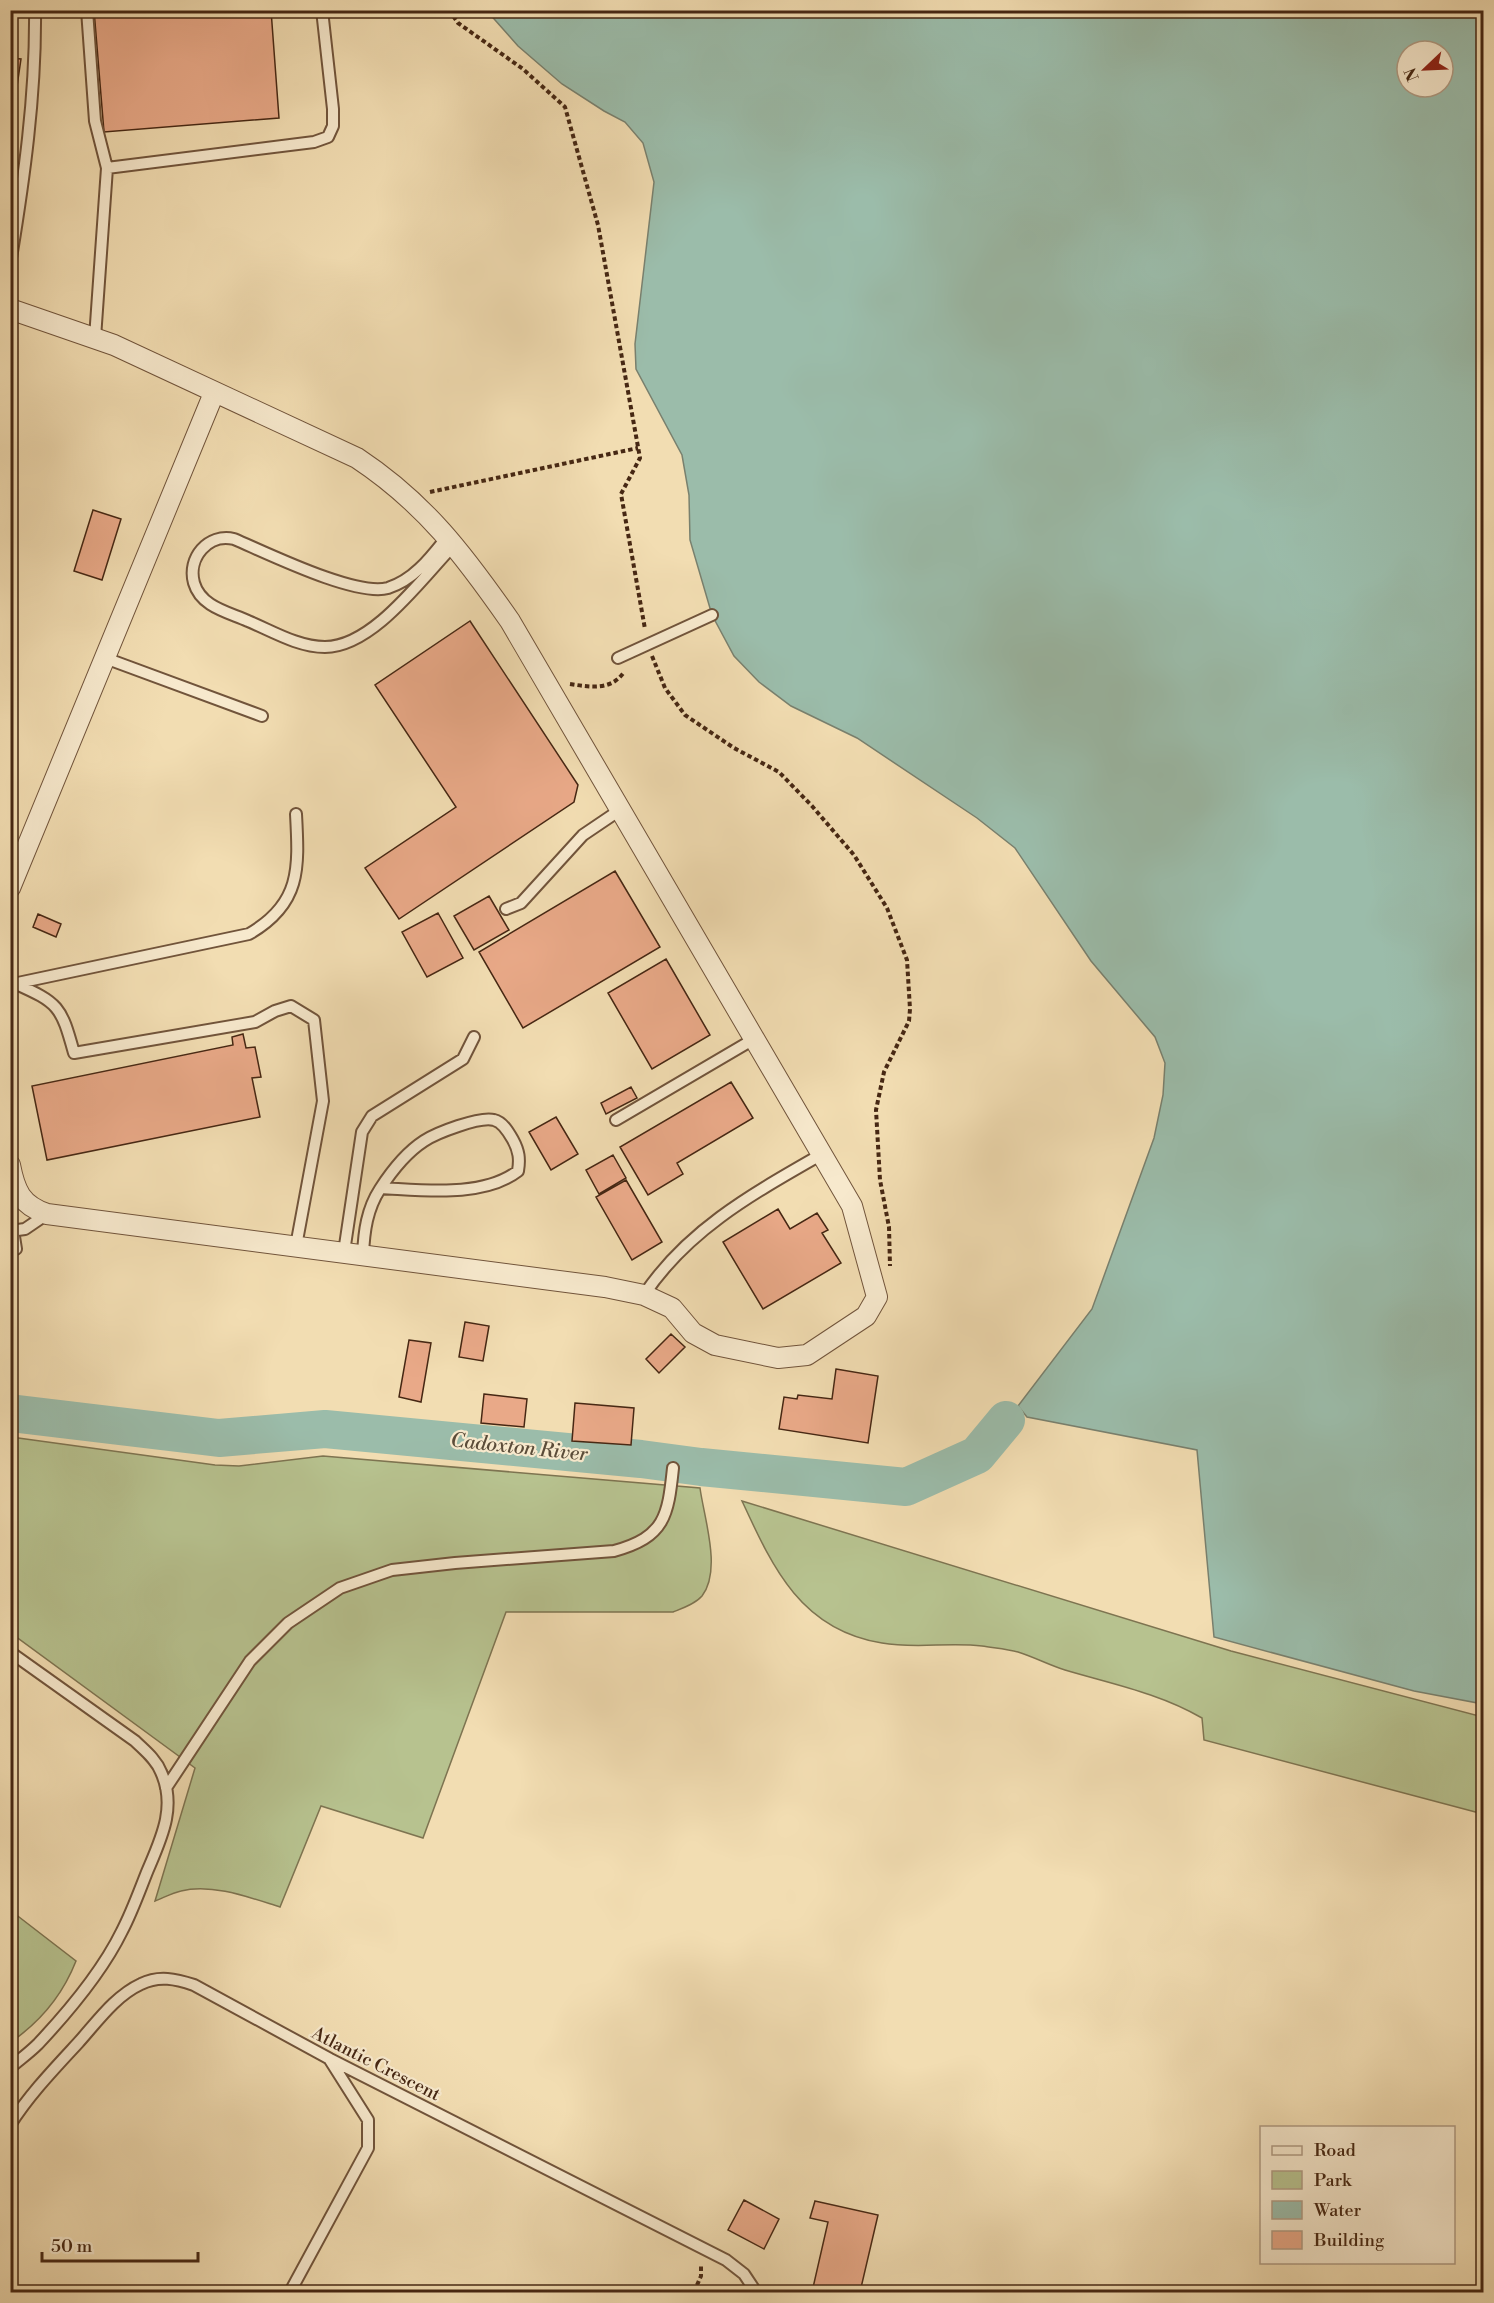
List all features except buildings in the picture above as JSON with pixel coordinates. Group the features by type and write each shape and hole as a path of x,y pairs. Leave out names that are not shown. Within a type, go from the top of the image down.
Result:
{"street":[{"path":"10,309 95,338 357,458 409,496 450,541 474,569 510,621 852,1206 877,1297 866,1316 807,1355 778,1358 715,1345 693,1333 672,1308 644,1295 605,1287 47,1214 32,1209 22,1200 10,1165"},
{"path":"10,888 214,393"}],"lane":[{"path":"10,264 27,153 35,10"},
{"path":"87,10 95,121 107,168 95,338"},
{"path":"107,168 314,142 328,137 333,126 333,109 322,10"},
{"path":"216,538 234,539 329,578 369,590 387,588 406,578 450,541 380,623 360,638 336,646 324,647 291,640 210,605 198,593 194,583 193,565 202,549 216,538"},
{"path":"618,658 712,615"},
{"path":"105,658 262,716"},
{"path":"506,909 521,903 583,835 620,810"},
{"path":"12,984 249,934 268,923 288,900 296,869 298,859 296,814"},
{"path":"12,984 47,998 64,1017 74,1053 255,1022 275,1011 291,1006 314,1020 323,1101 296,1246"},
{"path":"354,1254 362,1132 372,1116 463,1059 474,1037"},
{"path":"616,1120 754,1039"},
{"path":"354,1254 372,1203 381,1188 402,1161 423,1141 440,1132 479,1120 495,1120 507,1130 520,1159 518,1171 508,1179 496,1184 423,1191 381,1188"},
{"path":"644,1295 670,1260 709,1224 738,1203 822,1154"},
{"path":"16,1249 12,1230 25,1229 47,1214"},
{"path":"166,1788 250,1661 288,1623 340,1588 392,1570 614,1551 635,1545 657,1529 669,1504 673,1468"},
{"path":"10,1652 135,1741 151,1756 161,1770 168,1807 167,1824 122,1931 106,1960 36,2047 10,2068"},
{"name":"Atlantic Crescent","path":"10,2125 38,2089 111,2006 128,1991 143,1983 162,1978 177,1979 194,1985 330,2059 734,2265 744,2274 756,2292"},
{"path":"290,2292 368,2148 368,2120 330,2059"}],"path":[{"path":"449,10 458,23 523,69 565,107 598,225 640,458 621,494 648,644 665,688 685,715 734,748 779,772 812,806 854,855 887,908 906,960 909,1022 884,1072 876,1110 880,1180 889,1227 890,1270"},
{"path":"409,496 638,448"},
{"path":"550,690 568,684 597,687 616,681 626,668 630,652"},
{"path":"694,2292 701,2276 701,2248"}],"green space":[{"path":"11,1437 215,1465 239,1466 323,1456 700,1488 710,1544 711,1572 702,1596 692,1604 673,1612 506,1612 423,1838 321,1806 280,1907 244,1896 205,1889 181,1891 155,1901 195,1768 11,1633"},
{"path":"742,1501 1231,1651 1483,1717 1483,1814 1204,1740 1202,1718 1186,1709 1118,1685 1065,1670 1018,1652 970,1645 894,1645 854,1636 830,1625 810,1610 793,1592 766,1550"},
{"path":"10,1910 76,1961 57,1996 41,2016 11,2042"}],"water":[{"path":"487,11 1483,11 1483,1704 1414,1691 1214,1637 1197,1450 1027,1417 1018,1406 1092,1309 1154,1138 1163,1095 1165,1063 1155,1037 1091,961 1015,848 977,818 857,738 791,706 759,682 734,656 712,615 690,540 689,495 682,455 636,369 635,344 654,182 643,143 625,122 562,84 518,46"}],"waterway":[{"name":"Cadoxton River","path":"10,1413 219,1438 325,1429 906,1487 977,1455 1006,1420"}]}
